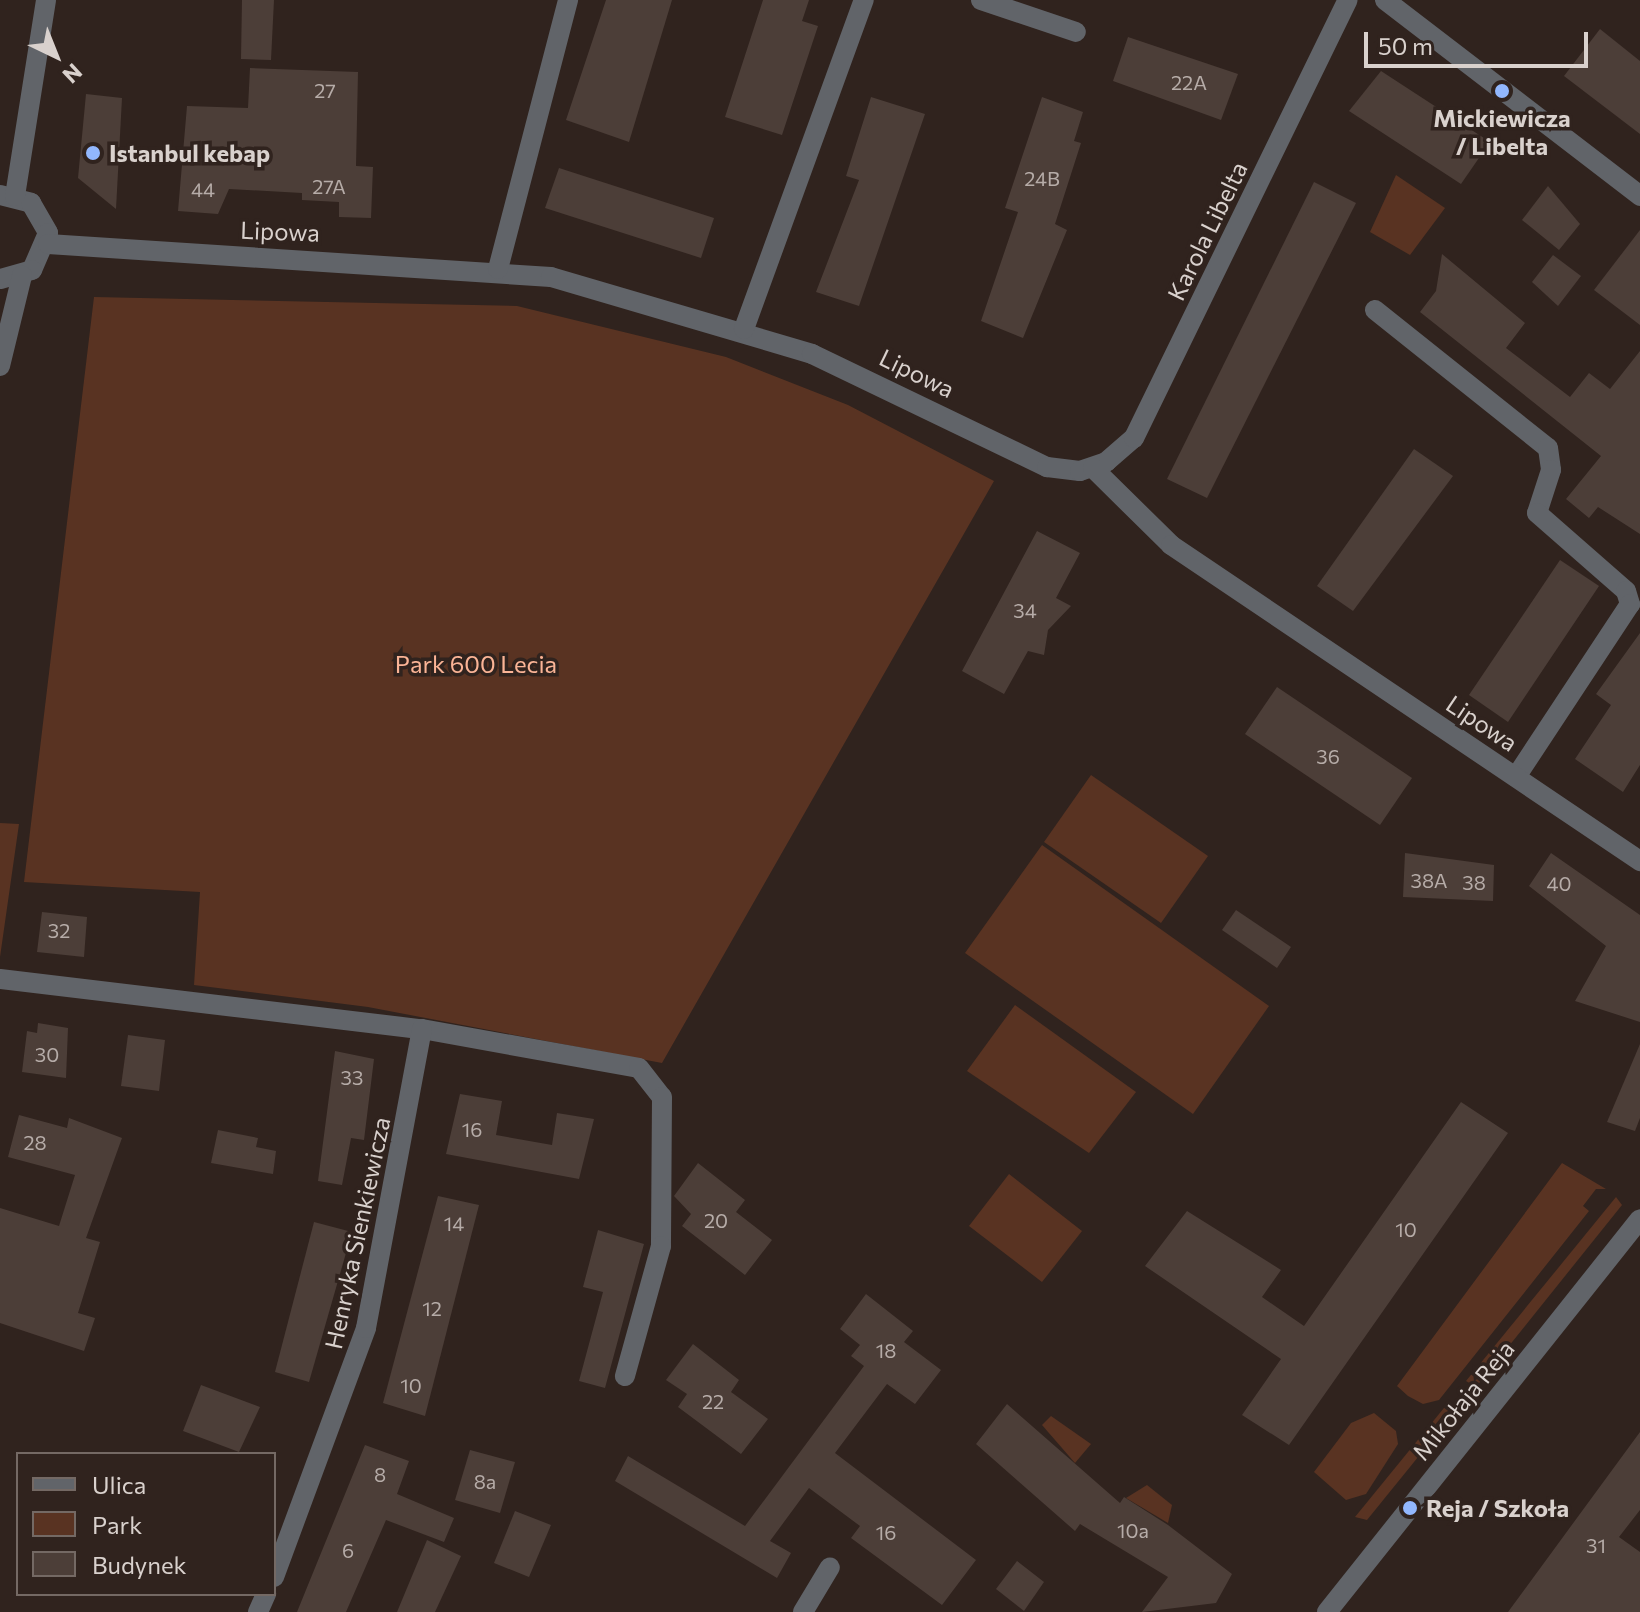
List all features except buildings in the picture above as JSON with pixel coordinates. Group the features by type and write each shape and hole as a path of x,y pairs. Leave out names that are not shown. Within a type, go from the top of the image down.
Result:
{"street":[{"path":"0,366 22,276 48,244 43,216 8,195 46,0"},
{"path":"498,269 568,0"},
{"path":"744,329 864,0"},
{"path":"981,0 1076,32"},
{"name":"Karola Libelta","path":"1093,468 1128,445 1146,416 1348,0"},
{"path":"1385,0 1640,196"},
{"name":"Lipowa","path":"48,244 498,269 604,289 744,329 855,372 1047,467 1093,468 1171,545 1640,861"},
{"path":"0,279 22,276"},
{"path":"1375,310 1548,448 1553,461 1537,513 1615,577 1635,608 1516,777"},
{"path":"0,979 422,1029 639,1068 662,1097 661,1246 625,1376"},
{"name":"Henryka Sienkiewicza","path":"276,1572 366,1328 422,1029"},
{"name":"Mikołaja Reja","path":"1333,1610 1640,1219"},
{"path":"803,1612 830,1567"}],"green space":[{"path":"1396,175 1445,208 1410,255 1370,232"},
{"name":"Park 600 Lecia","path":"94,297 517,306 726,357 848,405 994,481 662,1063 368,1007 194,985 200,892 24,882"},
{"path":"1091,775 1208,856 1161,923 1044,842"},
{"path":"0,823 19,824 0,957"},
{"path":"1042,845 1269,1006 1193,1114 965,953"},
{"path":"1015,1005 1136,1092 1089,1153 967,1071"},
{"path":"1562,1163 1606,1189 1596,1189 1583,1206 1589,1211 1439,1400 1423,1404 1408,1396 1397,1386"},
{"path":"1009,1174 1082,1231 1042,1282 969,1226"},
{"path":"1616,1197 1622,1205 1476,1387 1466,1381"},
{"path":"1448,1403 1457,1409 1367,1520 1355,1517"},
{"path":"1374,1413 1396,1431 1398,1444 1366,1494 1346,1500 1314,1472 1351,1423"},
{"path":"1051,1416 1091,1444 1075,1463 1042,1425"},
{"path":"1147,1485 1172,1505 1168,1523 1126,1498"}],"place":[{"name":"Mickiewicza / Libelta","path":"1502,91"},
{"name":"Istanbul kebap","path":"93,153"},
{"name":"Reja / Szkoła","path":"1410,1508"}]}
